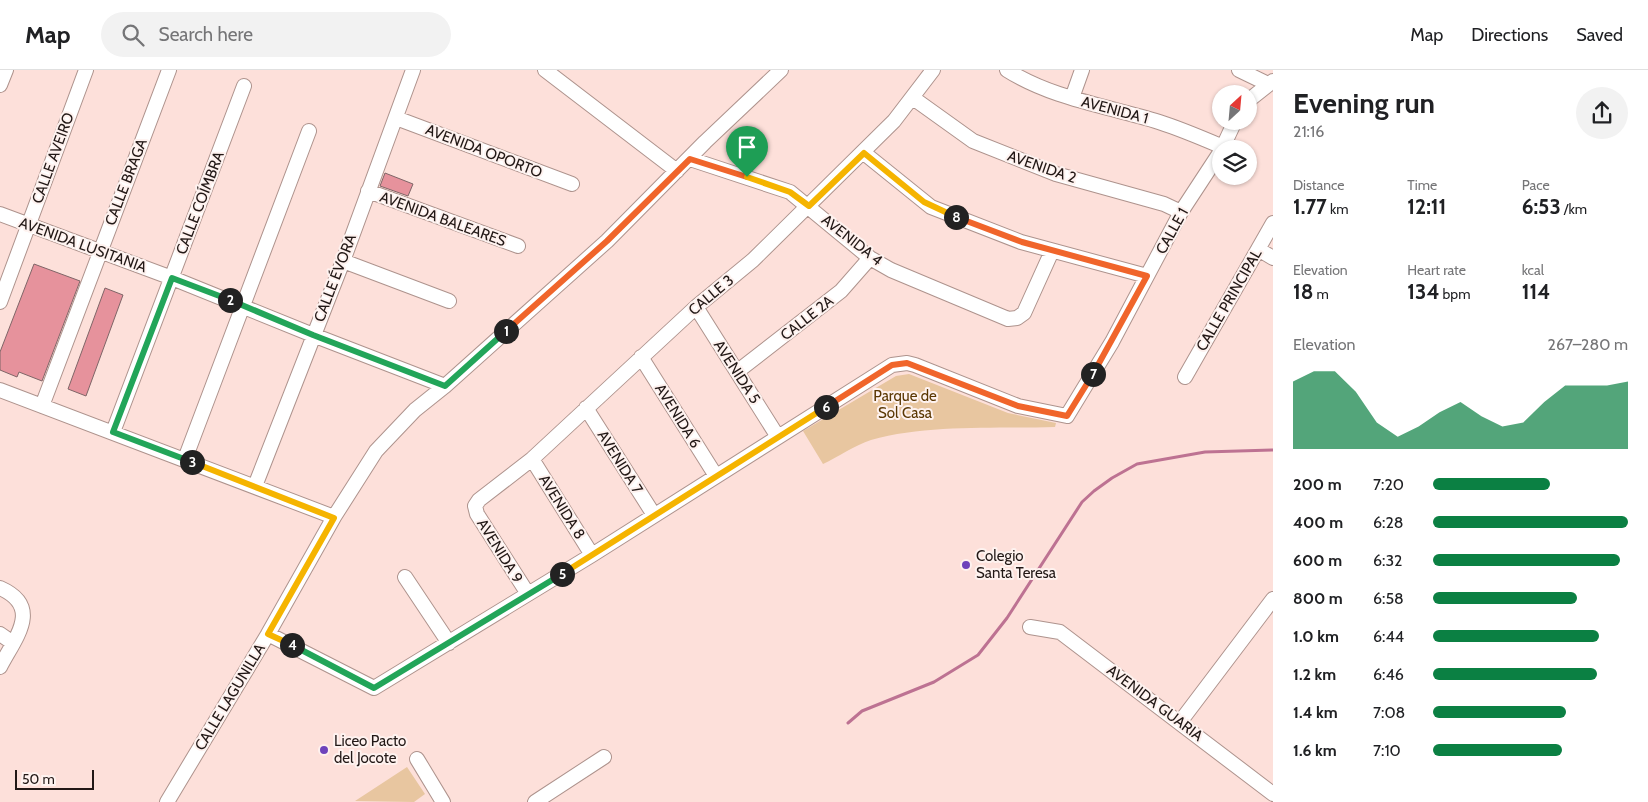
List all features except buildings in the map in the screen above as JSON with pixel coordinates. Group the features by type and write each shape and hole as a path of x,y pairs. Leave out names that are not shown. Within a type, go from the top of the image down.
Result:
{"street":[{"path":"0,85 6,70"},
{"name":"CALLE AVEIRO","path":"0,302 86,70"},
{"name":"CALLE BRAGA","path":"42,406 169,70"},
{"name":"CALLE ÉVORA","path":"255,486 413,70"},
{"path":"545,70 678,171"},
{"name":"CALLE LAGUNILLA","path":"167,802 268,634 334,518 376,451 415,410 445,386 607,241 782,70"},
{"name":"CALLE 3","path":"475,506 479,500 532,459 696,307 753,260 864,153 914,98 932,70"},
{"name":"AVENIDA 1","path":"1007,70 1032,83 1072,98 1159,122 1212,145"},
{"path":"1072,98 1082,70"},
{"path":"1239,70 1270,82 1258,92"},
{"name":"CALLE COÍMBRA","path":"113,432 244,86"},
{"name":"AVENIDA 2","path":"914,98 974,142 1056,174 1164,204 1181,212"},
{"name":"AVENIDA OPORTO","path":"396,118 572,184"},
{"path":"185,459 309,131"},
{"path":"864,153 931,207 1022,242 1147,276"},
{"name":"AVENIDA 4","path":"690,159 790,192 870,258 891,270 1008,319 1017,318 1024,313 1052,251"},
{"name":"CALLE 1","path":"778,436 892,365 907,363 1018,406 1067,416 1112,342 1181,212 1212,164"},
{"name":"AVENIDA BALEARES","path":"368,191 518,246"},
{"name":"AVENIDA LUSITANIA","path":"0,214 242,305 313,335 445,386"},
{"name":"CALLE PRINCIPAL","path":"1185,376 1273,222"},
{"path":"1258,249 1273,258"},
{"name":"CALLE 2A","path":"738,372 841,291 870,258"},
{"path":"342,261 449,301"},
{"name":"AVENIDA 5","path":"696,307 778,436"},
{"name":"AVENIDA 6","path":"641,357 716,476"},
{"path":"0,390 185,459 334,518"},
{"name":"AVENIDA 7","path":"586,408 654,515"},
{"path":"268,634 374,688 592,555 778,436"},
{"name":"AVENIDA 8","path":"532,459 592,555"},
{"name":"AVENIDA 9","path":"475,506 477,514 528,594"},
{"path":"405,577 449,644"},
{"path":"0,588 9,592 20,602 24,612 22,624 0,667"},
{"path":"1180,722 1273,599"},
{"name":"AVENIDA GUARIA","path":"1030,627 1060,632 1273,794"},
{"path":"0,634 12,643"},
{"path":"535,802 604,757"},
{"path":"417,759 443,802"}],"green space":[{"name":"Parque de Sol Casa","path":"909,374 1008,413 1056,423 1055,427 939,429 893,435 865,442 823,464 803,431 896,376"},
{"path":"407,767 425,794 414,802 355,801"}],"waterway":[{"path":"848,723 862,711 934,682 978,655 1007,618 1082,502 1112,478 1137,464 1205,452 1273,450"}],"place":[{"name":"Colegio Santa Teresa","path":"966,565"},
{"name":"Liceo Pacto del Jocote","path":"324,750"}],"route":[{"path":"864,153 931,207 1022,242 1147,276 1112,342 1067,416 1018,406 915,365 899,363 892,365 592,555 374,688 291,644 268,634 334,518 113,432 172,278 445,386 607,241 690,159 747,177 790,192 809,206 864,153"}]}
